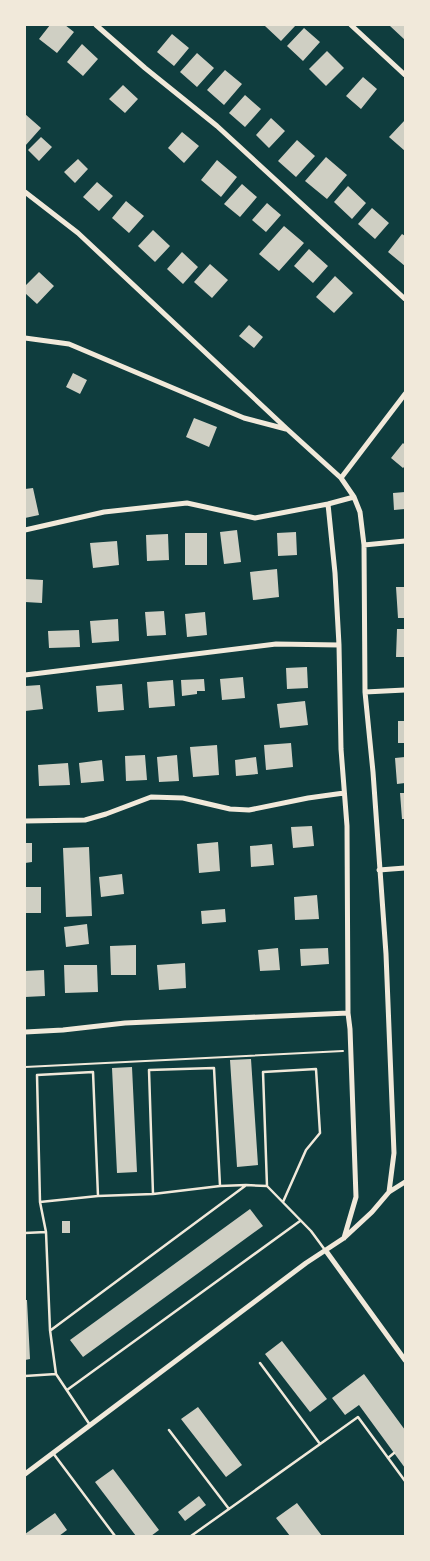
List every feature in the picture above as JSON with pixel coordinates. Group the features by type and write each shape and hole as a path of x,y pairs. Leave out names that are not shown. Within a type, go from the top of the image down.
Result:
{"street":[{"path":"96,25 145,68 217,126 405,299"},
{"path":"351,25 405,75"},
{"path":"25,192 78,233 341,478 354,496 360,512 364,545 366,692 386,954 394,1154 389,1192"},
{"path":"25,338 69,344 244,418 287,429"},
{"path":"341,478 405,394"},
{"path":"25,530 104,512 187,503 255,518 328,504 354,496"},
{"path":"328,504 335,572 339,645 341,749 348,852 348,1013 356,1197 344,1238"},
{"path":"364,545 405,541"},
{"path":"25,675 276,644 339,645"},
{"path":"366,692 405,690"},
{"path":"25,821 85,820 151,797 183,798 230,809 249,810 308,798 344,794"},
{"path":"379,870 405,868"},
{"path":"25,1032 125,1023 348,1013"},
{"path":"25,1474 306,1263 344,1238 372,1212 389,1192 405,1182"},
{"path":"326,1251 405,1360"}],"lane":[{"path":"153,1194 149,1070 214,1068 220,1186"},
{"path":"267,1186 263,1072 316,1069 320,1133 306,1150 283,1202"},
{"path":"90,1424 56,1374 50,1330 46,1232 40,1202 37,1075 93,1072 98,1196"},
{"path":"50,1330 246,1185"},
{"path":"40,1202 98,1196 153,1194 220,1186 267,1186 326,1251"},
{"path":"67,1390 300,1221"},
{"path":"25,1233 46,1232"},
{"path":"260,1363 320,1444"},
{"path":"25,1376 56,1374"},
{"path":"191,1536 358,1417 405,1481"},
{"path":"169,1430 229,1509"},
{"path":"53,1453 115,1536"},
{"path":"388,1458 394,1453"}],"path":[{"path":"25,1067 351,1050"}],"building":[{"path":"50,25 65,25 74,32 57,53 39,39"},
{"path":"266,25 296,25 281,41"},
{"path":"405,25 405,40 390,26"},
{"path":"304,28 320,42 303,61 287,46"},
{"path":"172,34 189,48 174,66 157,52"},
{"path":"82,44 98,59 83,76 67,62"},
{"path":"327,51 344,68 326,86 309,69"},
{"path":"197,53 214,68 197,87 180,72"},
{"path":"225,70 242,84 224,105 207,90"},
{"path":"363,77 377,89 361,109 346,96"},
{"path":"123,85 138,99 125,113 109,99"},
{"path":"245,95 261,109 245,127 229,113"},
{"path":"25,114 41,128 25,146"},
{"path":"271,118 285,131 269,148 256,135"},
{"path":"405,120 405,151 389,137"},
{"path":"182,132 199,146 184,163 168,148"},
{"path":"41,137 52,147 39,161 28,150"},
{"path":"297,140 315,156 296,177 278,161"},
{"path":"326,157 347,175 327,199 305,181"},
{"path":"78,159 88,169 75,183 64,172"},
{"path":"217,160 237,177 221,197 201,180"},
{"path":"97,182 113,196 99,211 83,197"},
{"path":"242,184 257,197 240,217 224,204"},
{"path":"348,186 366,203 352,219 334,202"},
{"path":"126,201 144,216 129,233 112,218"},
{"path":"267,203 281,215 266,232 252,220"},
{"path":"372,208 389,223 375,239 358,224"},
{"path":"284,226 304,243 279,271 259,254"},
{"path":"153,230 170,246 155,262 138,246"},
{"path":"402,234 405,236 405,266 388,252"},
{"path":"309,249 328,266 313,283 294,266"},
{"path":"182,252 198,267 183,284 167,269"},
{"path":"210,264 228,280 212,298 194,282"},
{"path":"39,272 54,286 37,304 25,293 25,286"},
{"path":"335,276 353,293 334,313 316,297"},
{"path":"249,325 263,337 254,348 239,336"},
{"path":"73,373 87,380 80,394 66,387"},
{"path":"194,418 217,427 209,447 186,437"},
{"path":"403,443 405,445 405,466 403,468 391,458"},
{"path":"33,488 39,515 25,518 25,489"},
{"path":"405,492 405,509 394,510 393,493"},
{"path":"237,530 241,562 224,564 220,532"},
{"path":"296,532 297,555 278,556 277,533"},
{"path":"185,533 207,533 207,565 185,565"},
{"path":"168,534 169,560 147,561 146,535"},
{"path":"117,541 119,565 93,568 90,543"},
{"path":"277,569 279,597 253,600 250,572"},
{"path":"25,579 43,580 42,603 25,602"},
{"path":"396,587 405,587 405,618 398,618"},
{"path":"164,611 166,635 147,636 145,612"},
{"path":"205,612 207,635 187,637 185,614"},
{"path":"118,619 119,641 92,643 90,621"},
{"path":"397,629 405,629 405,657 396,657"},
{"path":"79,630 80,647 49,648 48,631"},
{"path":"307,667 308,688 287,689 286,668"},
{"path":"243,677 245,698 222,700 220,679"},
{"path":"204,679 205,691 197,691 197,694 182,696 181,680"},
{"path":"173,680 175,706 149,708 147,682"},
{"path":"122,684 124,710 98,712 96,686"},
{"path":"40,685 43,709 25,711 25,686"},
{"path":"305,701 308,725 280,728 277,704"},
{"path":"398,721 405,721 405,743 398,743"},
{"path":"291,743 293,767 266,770 264,745"},
{"path":"217,745 219,775 193,777 190,747"},
{"path":"145,755 147,780 126,781 125,756"},
{"path":"177,755 179,781 159,782 157,757"},
{"path":"256,757 258,774 236,776 235,760"},
{"path":"405,757 405,783 397,784 395,758"},
{"path":"102,760 104,781 81,783 79,763"},
{"path":"68,763 70,785 39,786 38,765"},
{"path":"400,793 405,793 405,819 402,819"},
{"path":"312,826 314,846 293,848 291,827"},
{"path":"218,842 220,871 199,873 197,844"},
{"path":"25,843 32,843 32,862 25,863"},
{"path":"272,844 274,865 251,867 250,846"},
{"path":"89,847 92,916 66,917 63,848"},
{"path":"122,874 124,894 101,897 99,877"},
{"path":"25,887 41,887 41,913 25,913"},
{"path":"317,895 319,919 295,920 294,897"},
{"path":"225,909 226,922 202,924 201,911"},
{"path":"87,924 89,944 66,947 64,927"},
{"path":"136,945 136,975 111,975 110,946"},
{"path":"278,948 280,970 260,971 258,950"},
{"path":"328,948 329,964 301,966 300,949"},
{"path":"185,963 186,988 159,990 157,965"},
{"path":"64,965 97,965 98,992 65,993"},
{"path":"44,970 45,996 25,997 25,971"},
{"path":"251,1059 258,1165 237,1167 230,1060"},
{"path":"132,1067 137,1172 117,1173 112,1068"},
{"path":"250,1209 263,1226 83,1357 70,1340"},
{"path":"62,1221 70,1221 70,1233 62,1233"},
{"path":"25,1300 27,1300 30,1359 25,1360"},
{"path":"282,1341 327,1399 310,1412 265,1354"},
{"path":"364,1374 405,1430 405,1468 359,1405 345,1415 332,1398"},
{"path":"198,1407 242,1465 226,1477 181,1419"},
{"path":"113,1469 159,1530 151,1536 136,1536 95,1482"},
{"path":"199,1496 206,1505 185,1521 178,1512"},
{"path":"297,1503 322,1536 290,1536 276,1518"},
{"path":"55,1513 67,1530 59,1536 25,1536 25,1534"}]}
